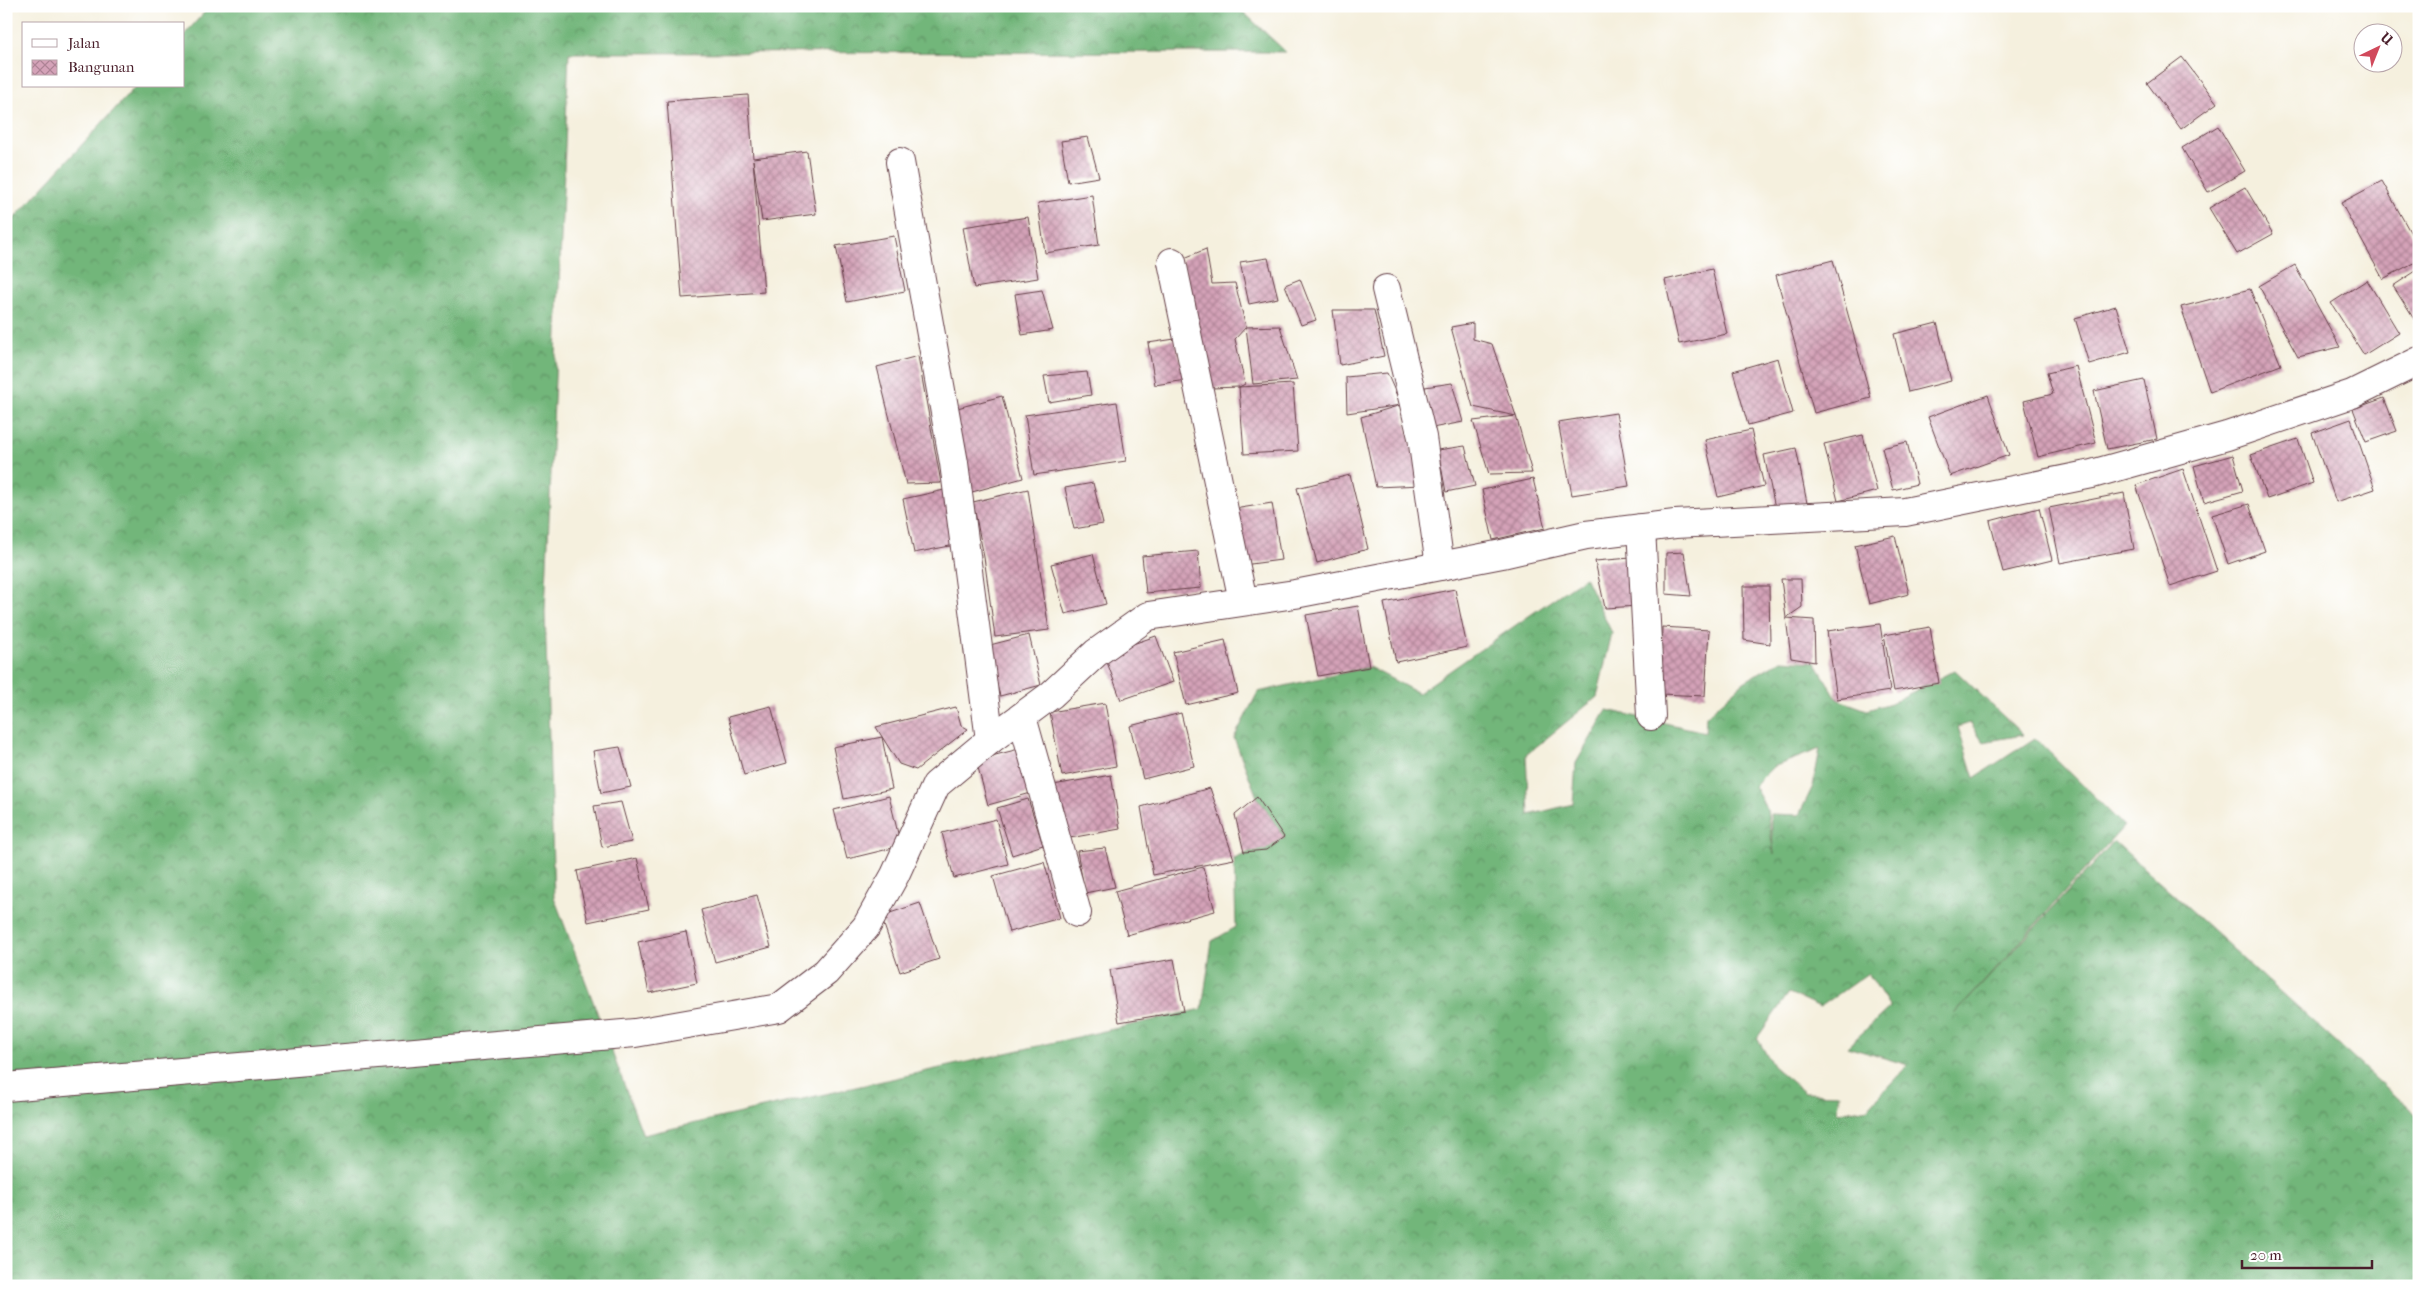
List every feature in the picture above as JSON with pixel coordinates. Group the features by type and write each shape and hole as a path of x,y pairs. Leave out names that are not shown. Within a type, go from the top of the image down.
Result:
{"street":[{"path":"900,162 954,463 990,740"},
{"path":"1172,262 1244,601"},
{"path":"1386,289 1422,437 1440,566"},
{"path":"6,1087 635,1033 778,1008 826,972 866,927 895,875 936,785 990,740 1051,695 1096,653 1148,616 1296,594 1586,535 1675,524 1905,512 2092,474 2227,436 2352,394 2419,362"},
{"path":"1641,528 1651,716"},
{"path":"1022,717 1077,913"}],"green space":[{"path":"210,6 1237,6 1286,52 569,53 545,612 554,897 643,1135 1202,1009 1212,941 1236,927 1234,859 1284,837 1257,797 1234,738 1258,692 1369,667 1418,693 1585,577 1612,633 1597,697 1526,755 1529,815 1573,804 1576,763 1607,710 1705,732 1706,716 1744,682 1781,660 1815,662 1837,699 1867,710 1891,703 1955,670 2023,735 1983,742 1970,723 1958,727 1974,778 2035,738 2124,826 1955,1014 2114,841 2419,1118 2419,1286 6,1286 6,227 134,88 185,88 185,34","holes":["1820,749 1813,786 1799,815 1770,814 1774,855 1767,810 1754,786 1773,767","1868,973 1890,1007 1847,1047 1908,1065 1868,1108 1838,1113 1839,1094 1805,1093 1773,1066 1757,1038 1789,993 1820,1007"]}],"building":[{"path":"2182,57 2217,103 2181,129 2147,83"},
{"path":"748,95 753,158 807,151 816,214 762,221 753,160 764,292 682,298 667,101"},
{"path":"2218,126 2245,171 2208,192 2182,148"},
{"path":"1088,137 1099,177 1068,182 1061,141"},
{"path":"2382,181 2419,248 2419,260 2383,279 2341,203"},
{"path":"2245,187 2273,234 2237,254 2209,208"},
{"path":"1092,195 1099,245 1045,253 1038,203"},
{"path":"1028,217 1038,278 974,288 963,227"},
{"path":"894,236 905,291 847,302 836,246"},
{"path":"1206,249 1212,284 1235,283 1246,327 1235,339 1245,384 1239,387 1212,388 1182,259"},
{"path":"1268,258 1278,298 1249,304 1240,262"},
{"path":"1833,260 1871,398 1814,413 1776,275"},
{"path":"2295,265 2340,347 2298,357 2259,286"},
{"path":"1712,269 1727,334 1679,344 1665,280"},
{"path":"2419,269 2419,327 2393,286"},
{"path":"1300,279 1316,320 1301,325 1285,285"},
{"path":"2367,280 2399,333 2364,355 2331,303"},
{"path":"2250,289 2281,365 2210,392 2181,307"},
{"path":"1042,290 1053,330 1022,335 1015,294"},
{"path":"2116,306 2130,352 2089,364 2075,318"},
{"path":"1333,310 1374,310 1384,356 1340,365"},
{"path":"1473,323 1473,339 1492,344 1516,416 1473,407 1451,327"},
{"path":"1937,323 1951,381 1908,392 1894,334"},
{"path":"1280,326 1297,380 1253,384 1246,327"},
{"path":"1175,339 1186,380 1155,385 1148,343"},
{"path":"918,356 941,483 906,484 877,367"},
{"path":"1778,358 1793,413 1748,425 1733,371"},
{"path":"2076,366 2096,443 2038,457 2024,401 2053,394 2047,373"},
{"path":"1087,372 1091,395 1049,402 1044,376"},
{"path":"1387,373 1401,405 1347,413 1346,377"},
{"path":"2144,380 2157,439 2107,449 2094,391"},
{"path":"1452,383 1463,422 1432,428 1425,387"},
{"path":"1293,384 1298,451 1244,454 1239,387"},
{"path":"1988,395 2009,455 1950,476 1928,417"},
{"path":"1002,396 1023,478 972,492 950,410"},
{"path":"2384,398 2397,431 2366,442 2353,409"},
{"path":"1117,402 1126,461 1034,475 1025,415"},
{"path":"1401,405 1422,485 1376,487 1361,417"},
{"path":"1616,413 1629,486 1572,495 1558,422"},
{"path":"1516,416 1532,473 1489,474 1473,421"},
{"path":"2351,419 2375,489 2336,502 2312,433"},
{"path":"1751,430 1764,486 1718,497 1705,440"},
{"path":"1863,435 1877,491 1838,501 1824,444"},
{"path":"2298,439 2313,483 2267,499 2251,455"},
{"path":"1907,442 1917,484 1893,490 1882,448"},
{"path":"1465,446 1475,486 1446,492 1438,450"},
{"path":"1796,448 1807,503 1775,508 1764,455"},
{"path":"2233,455 2243,491 2204,502 2194,466"},
{"path":"2183,469 2217,571 2170,586 2136,485"},
{"path":"1350,475 1368,549 1317,563 1297,488"},
{"path":"1533,479 1545,528 1493,540 1482,490"},
{"path":"1093,483 1103,524 1074,529 1065,488"},
{"path":"949,489 960,544 914,553 903,499"},
{"path":"1028,489 1049,630 995,637 984,557 973,502"},
{"path":"2124,493 2134,549 2060,563 2049,508"},
{"path":"1272,503 1281,560 1243,565 1234,509"},
{"path":"2249,504 2265,551 2228,564 2212,515"},
{"path":"2039,508 2052,560 2003,572 1990,521"},
{"path":"1895,536 1909,594 1869,604 1855,545"},
{"path":"1198,551 1201,588 1146,593 1142,556"},
{"path":"1684,552 1691,596 1666,594 1666,553"},
{"path":"1093,554 1106,604 1065,614 1051,564"},
{"path":"1631,558 1639,606 1605,608 1595,561"},
{"path":"1781,579 1801,579 1802,607 1786,618"},
{"path":"1743,586 1769,586 1770,644 1744,640"},
{"path":"1455,589 1467,647 1396,662 1384,603"},
{"path":"1358,606 1369,667 1318,676 1306,615"},
{"path":"1786,618 1814,620 1815,662 1791,658"},
{"path":"1880,624 1890,691 1837,699 1827,631"},
{"path":"1662,627 1709,630 1705,696 1660,694"},
{"path":"1930,627 1939,683 1894,691 1884,635"},
{"path":"1029,635 1041,685 1000,696 986,646"},
{"path":"1156,636 1173,682 1121,700 1104,654"},
{"path":"1225,640 1238,693 1186,705 1173,652"},
{"path":"1105,703 1116,766 1062,776 1050,712"},
{"path":"771,706 787,763 744,775 728,717"},
{"path":"956,707 961,725 968,729 916,770 899,764 876,727"},
{"path":"1181,713 1194,766 1143,779 1130,726"},
{"path":"882,737 892,789 844,799 833,747"},
{"path":"620,747 631,787 601,793 593,751"},
{"path":"1019,749 1031,793 988,805 976,760"},
{"path":"1111,775 1120,829 1064,839 1053,785"},
{"path":"1210,788 1234,859 1153,875 1141,807"},
{"path":"889,796 901,846 847,859 834,810"},
{"path":"1257,797 1284,837 1266,850 1244,852 1235,815"},
{"path":"1028,799 1043,845 1012,855 997,808"},
{"path":"621,802 632,842 602,847 594,806"},
{"path":"996,819 1008,864 954,878 942,833"},
{"path":"1105,848 1115,887 1085,893 1077,851"},
{"path":"637,858 649,909 588,922 577,871"},
{"path":"1044,862 1060,918 1009,932 993,876"},
{"path":"1203,867 1215,911 1127,935 1115,891"},
{"path":"757,895 771,947 715,962 701,910"},
{"path":"920,903 939,959 900,972 881,916"},
{"path":"686,932 697,983 649,993 638,942"},
{"path":"1174,959 1184,1011 1119,1022 1110,970"}]}
